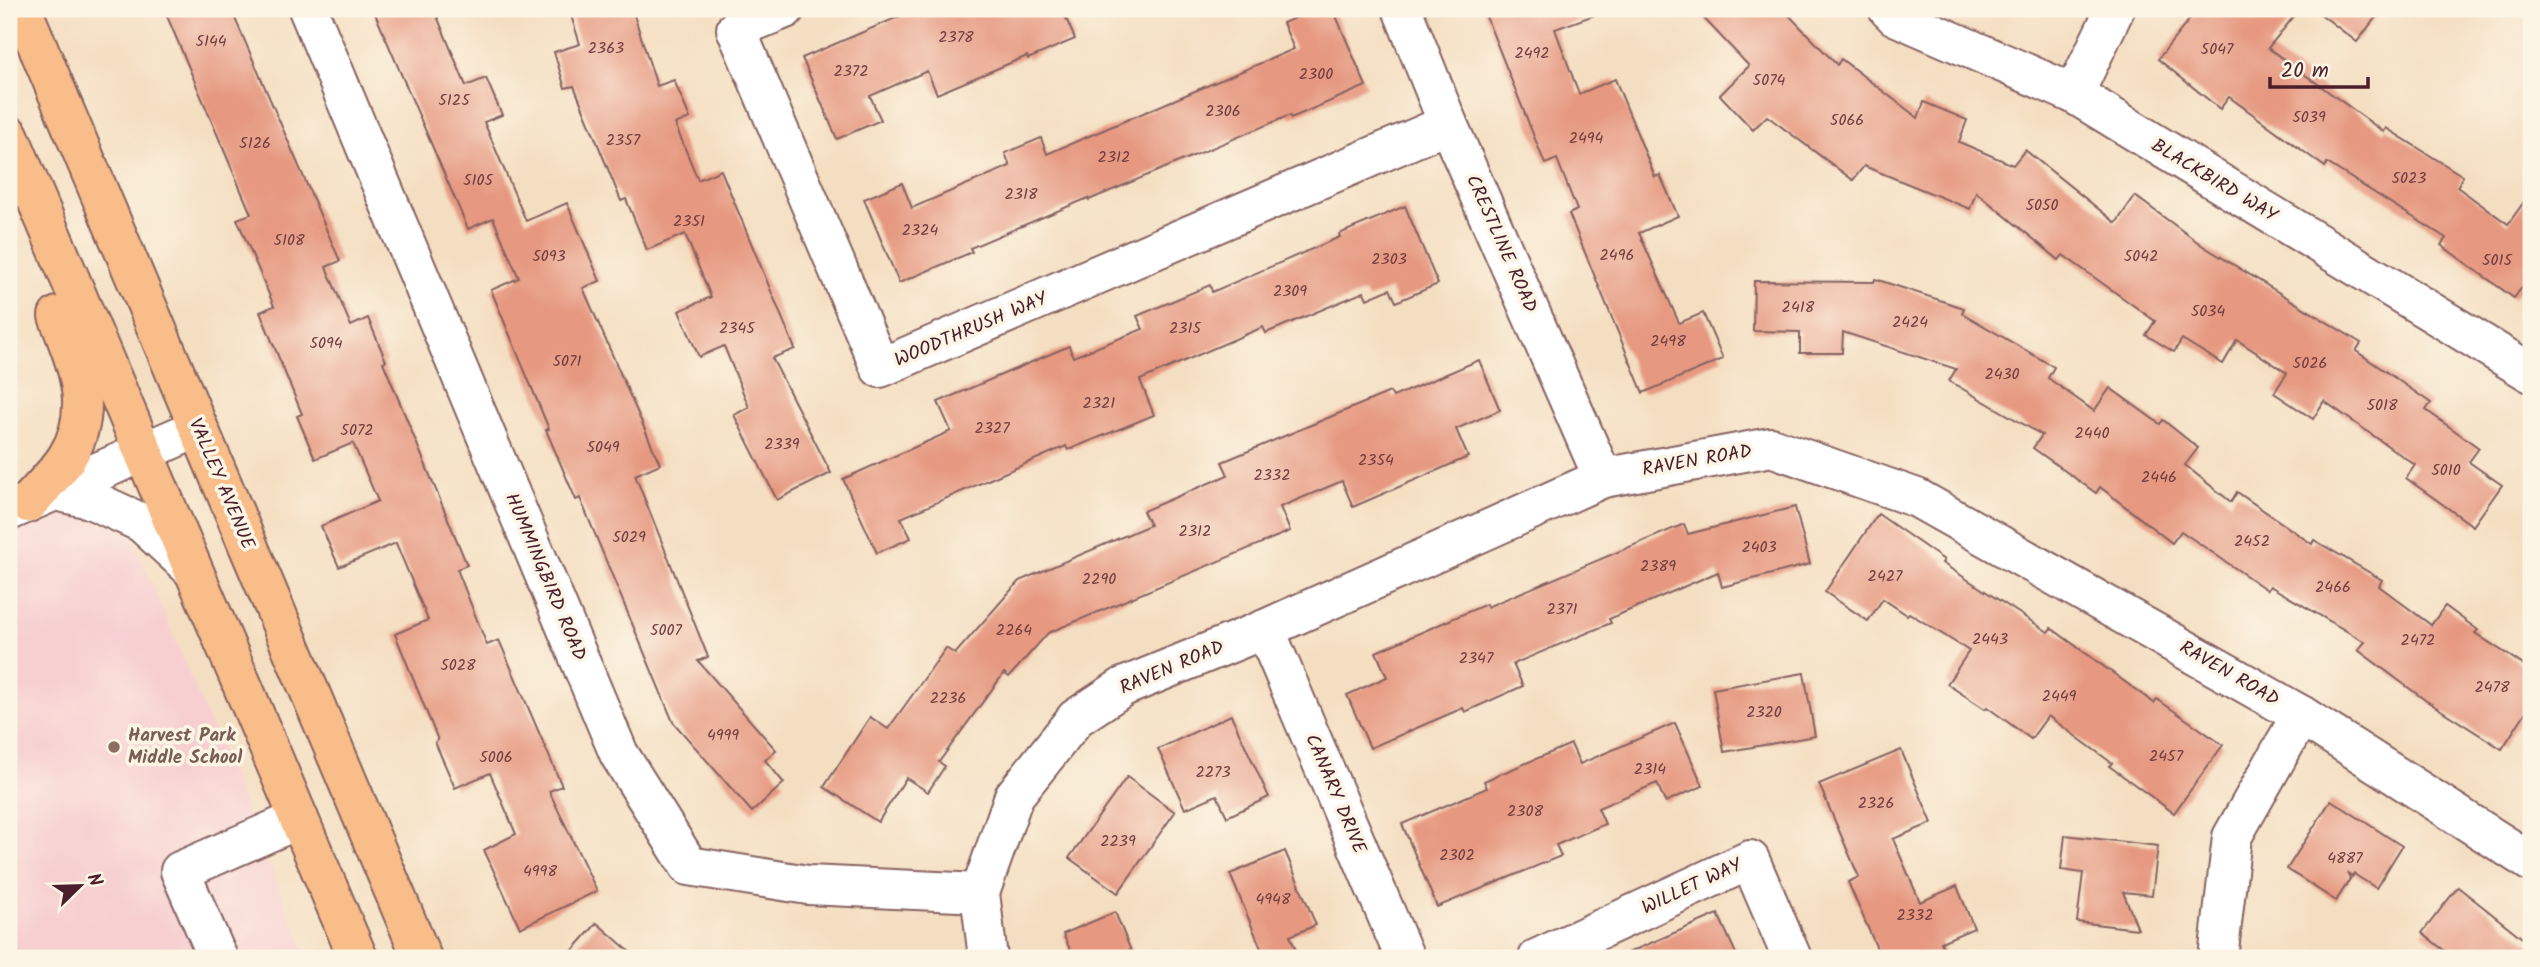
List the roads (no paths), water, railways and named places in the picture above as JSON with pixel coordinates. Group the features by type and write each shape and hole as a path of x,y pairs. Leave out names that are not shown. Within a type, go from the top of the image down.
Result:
{"main road":[{"name":"VALLEY AVENUE","path":"22,9 422,958"},
{"path":"9,135 358,958"},
{"path":"31,502 67,456 83,415 76,365 53,303 52,238"}],"street":[{"name":"HUMMINGBIRD ROAD","path":"308,9 619,754 689,866 807,885 980,893"},
{"name":"WOODTHRUSH WAY","path":"785,9 736,29 880,368 1448,124"},
{"name":"CRESTLINE ROAD","path":"1402,9 1448,124 1603,478"},
{"name":"BLACKBIRD WAY","path":"1888,9 1895,16 2074,94 2531,373"},
{"path":"2074,94 2115,9"},
{"path":"31,502 198,428"},
{"name":"RAVEN ROAD","path":"988,958 980,893 1014,796 1076,718 1123,687 1265,629 1603,478 1771,447 1917,498 2301,715 2531,862"},
{"path":"31,502 90,499 142,523 192,569"},
{"name":"CANARY DRIVE","path":"1265,629 1405,958"},
{"path":"2218,958 2231,837 2301,715"},
{"path":"218,958 180,871 299,819"},
{"name":"WILLET WAY","path":"1538,958 1749,860 1792,958"}],"place":[{"name":"Harvest Park Middle School","path":"114,747"}]}
